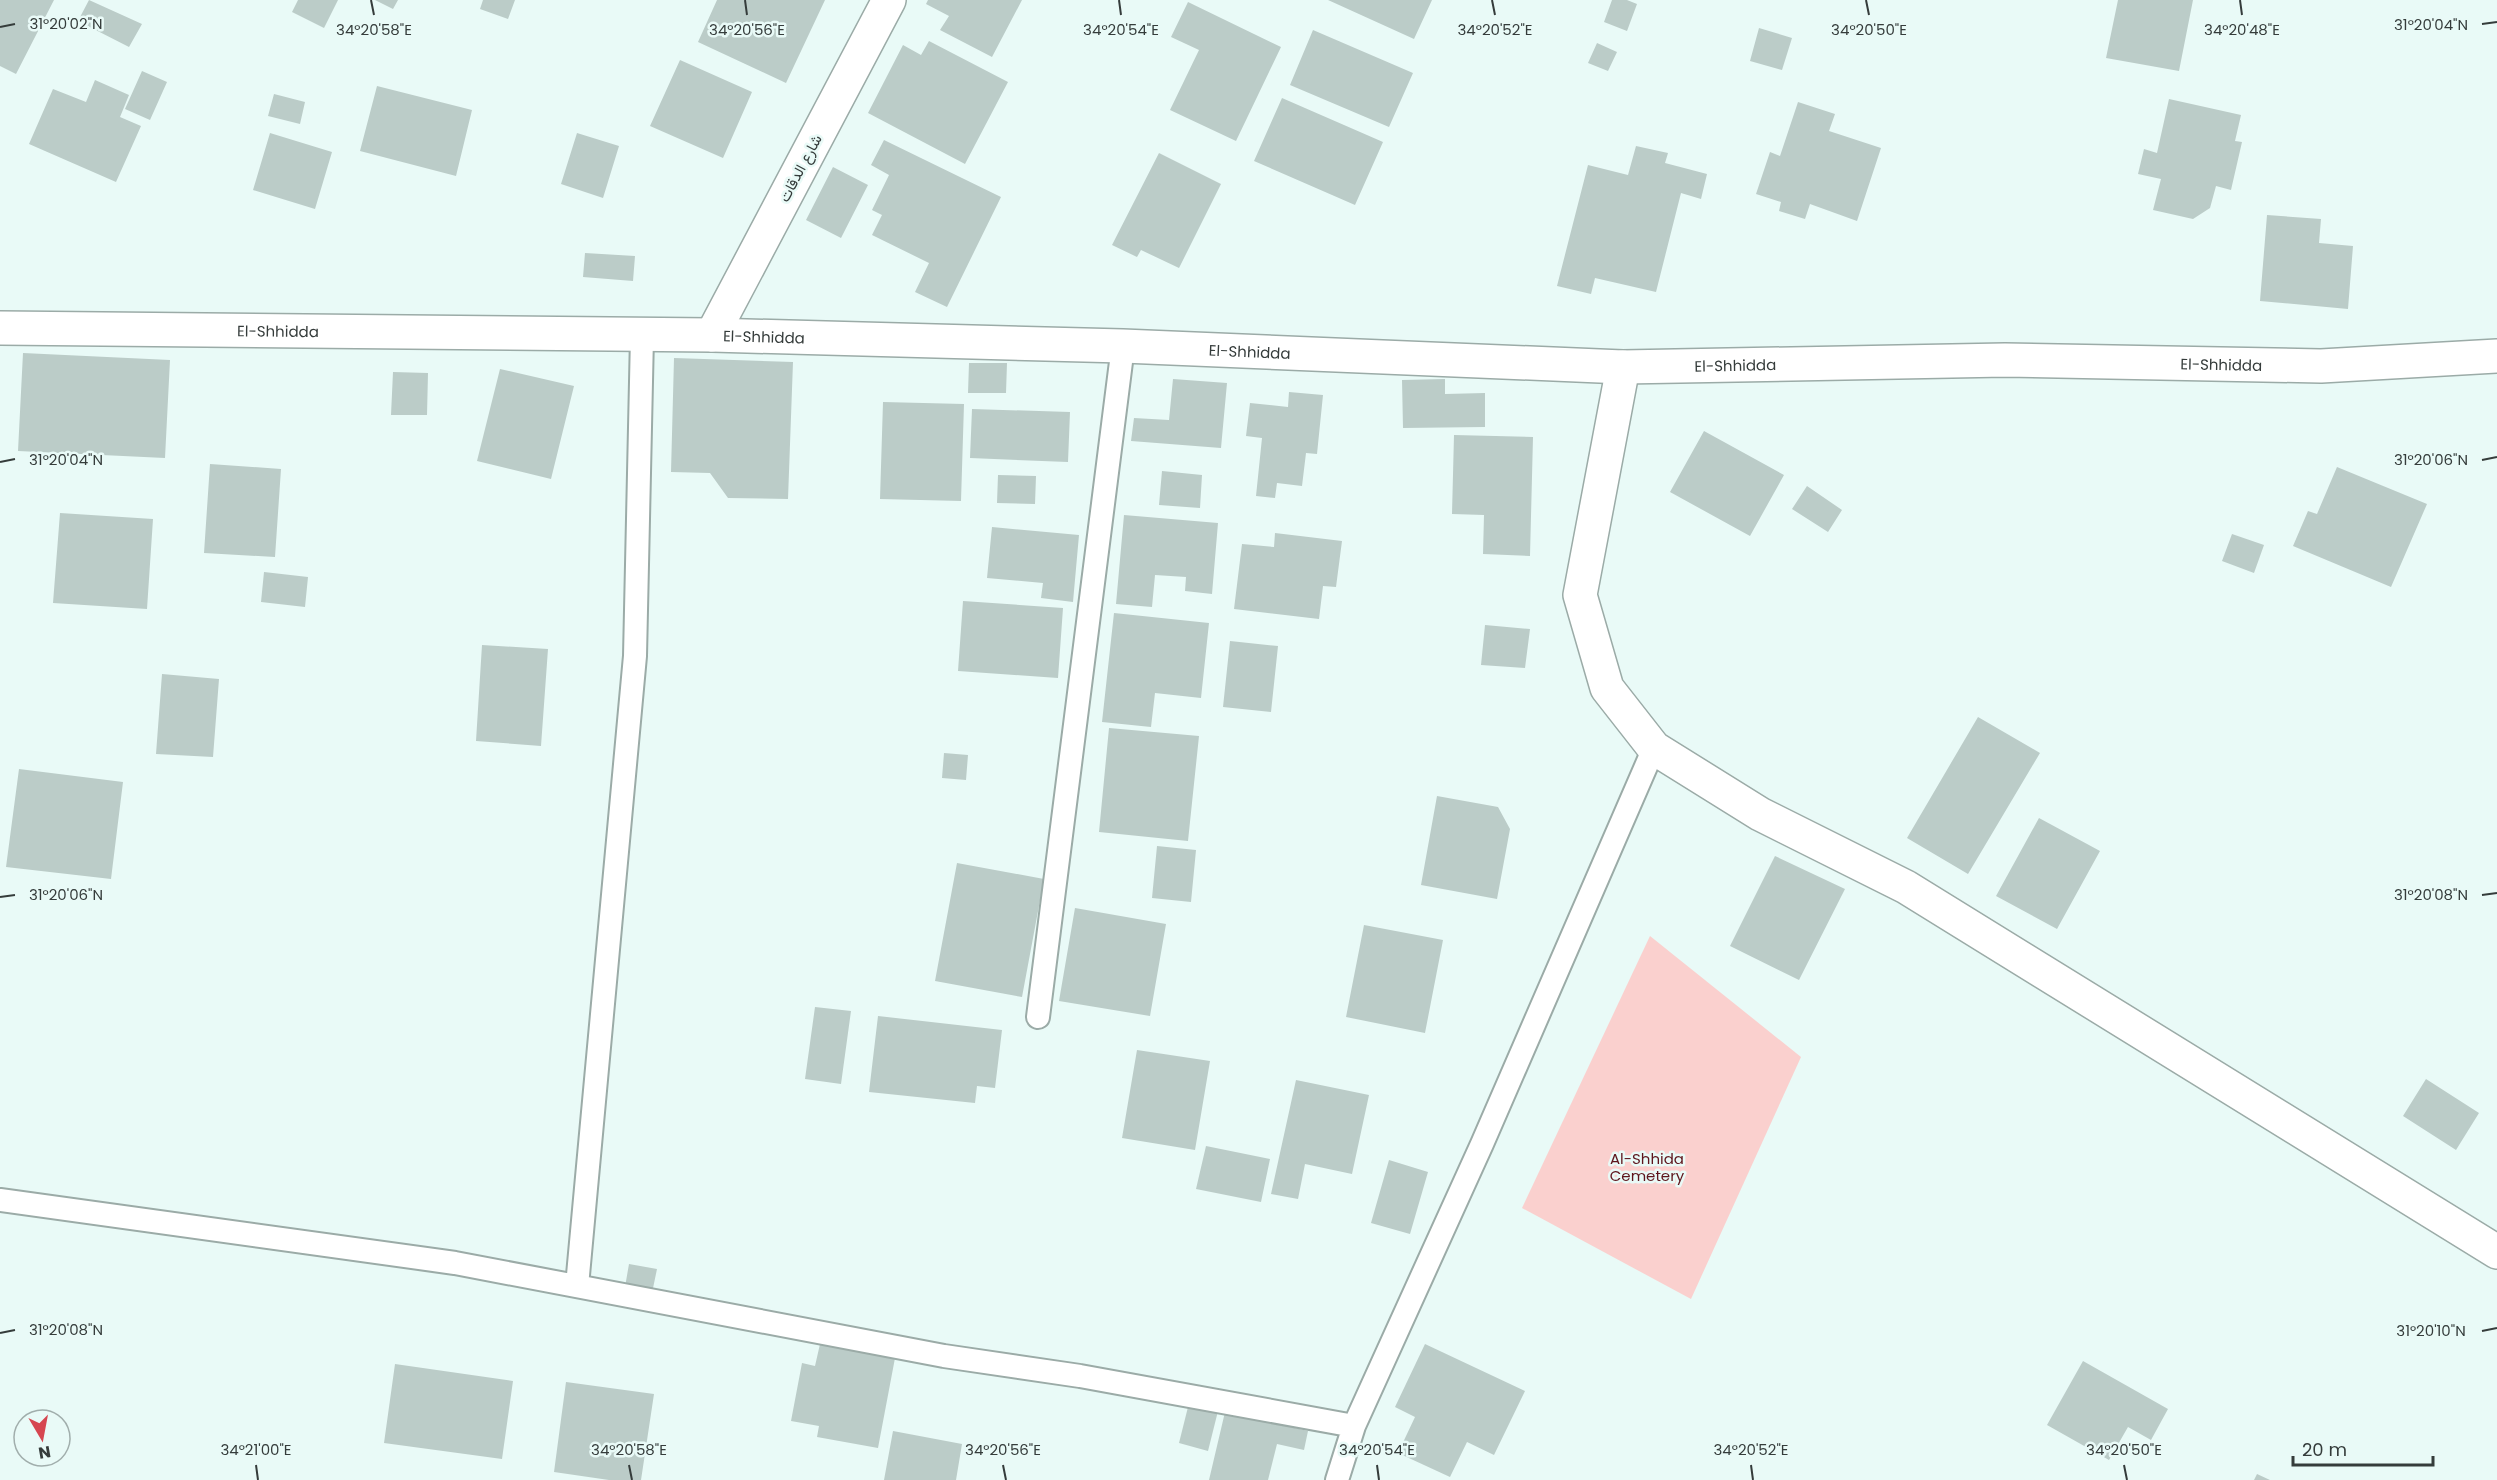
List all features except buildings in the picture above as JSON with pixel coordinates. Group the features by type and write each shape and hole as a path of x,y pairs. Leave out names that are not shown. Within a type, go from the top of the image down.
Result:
{"street":[{"name":"شارع الدقات","path":"712,335 889,0"},
{"name":"El-Shhidda","path":"0,328 712,335 1123,346 1623,367 2005,360 2321,366 2497,356"},
{"path":"1623,367 1580,595 1607,688 1654,748 1760,814 1906,887 2497,1252"}],"lane":[{"path":"577,1286 635,656 642,336"},
{"path":"1038,1017 1123,346"},
{"path":"1337,1480 1354,1426 1482,1144 1654,748"},
{"path":"0,1200 455,1263 944,1356 1080,1376 1354,1426"}],"green space":[{"name":"Al-Shhida Cemetery","path":"1650,936 1801,1057 1691,1299 1522,1208"}]}
